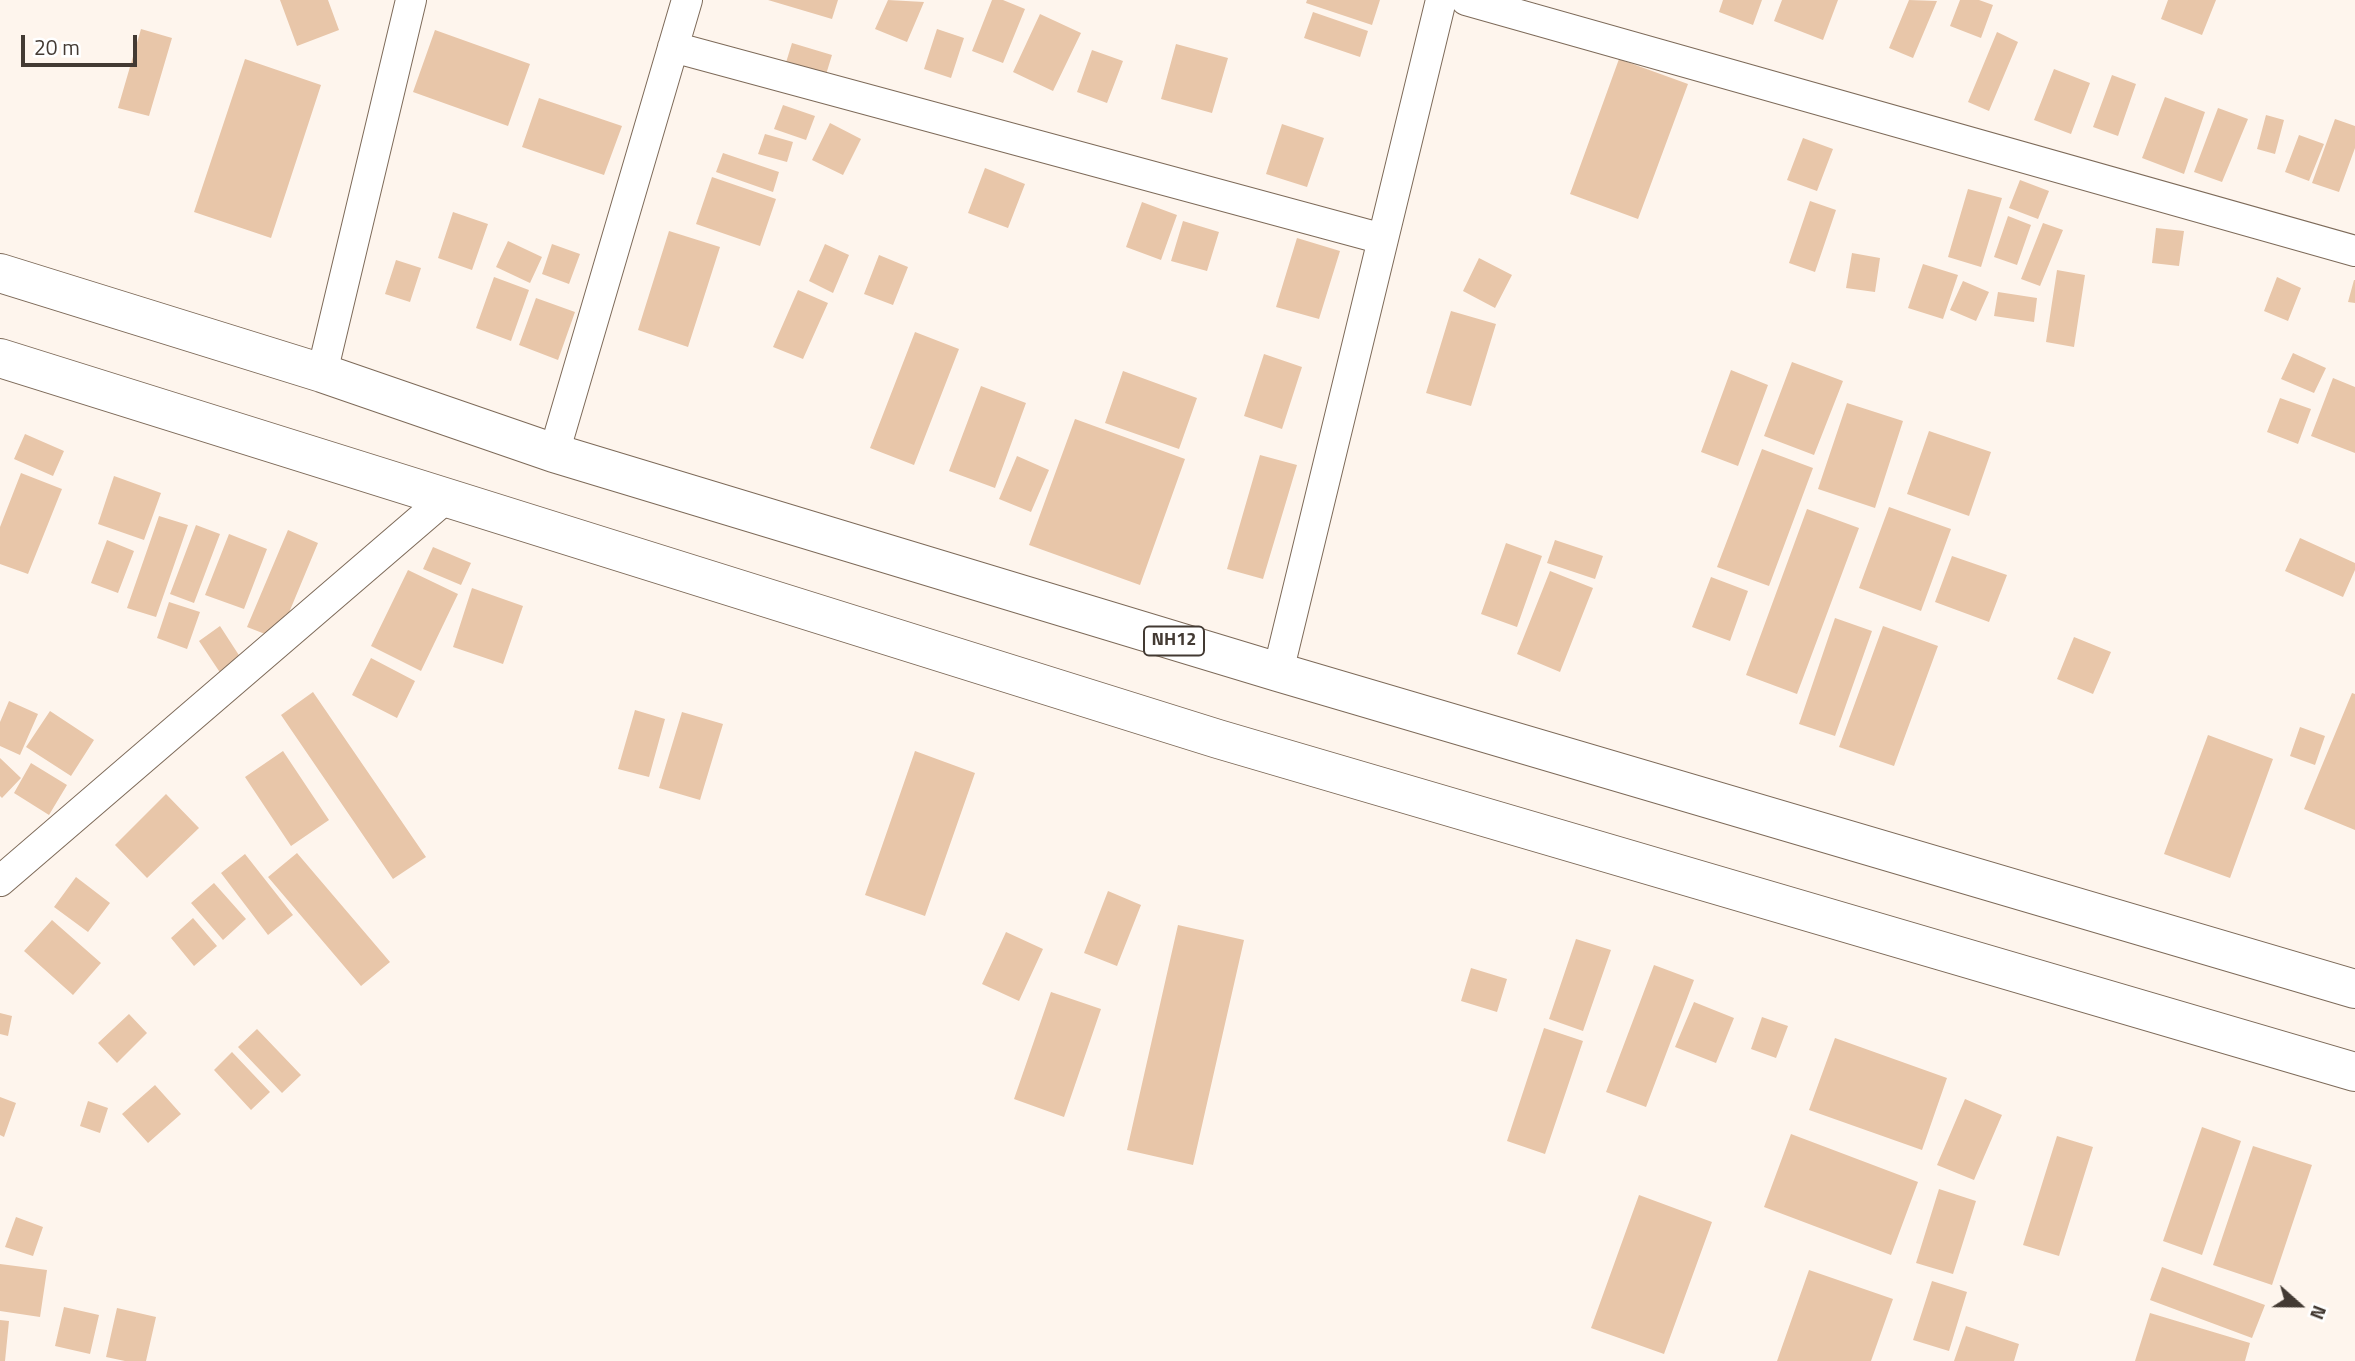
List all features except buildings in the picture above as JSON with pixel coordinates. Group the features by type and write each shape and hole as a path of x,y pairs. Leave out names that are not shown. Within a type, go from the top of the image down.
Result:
{"highway":[{"name":"NH12","path":"0,273 322,373 554,453 1278,672 2355,989"},
{"path":"0,358 1218,739 2355,1072"}],"street":[{"path":"322,373 411,0"},
{"path":"554,453 687,0"},
{"path":"1278,672 1441,0"},
{"path":"1466,0 2355,250"},
{"path":"673,47 1383,239"},
{"path":"0,881 447,497"}]}
